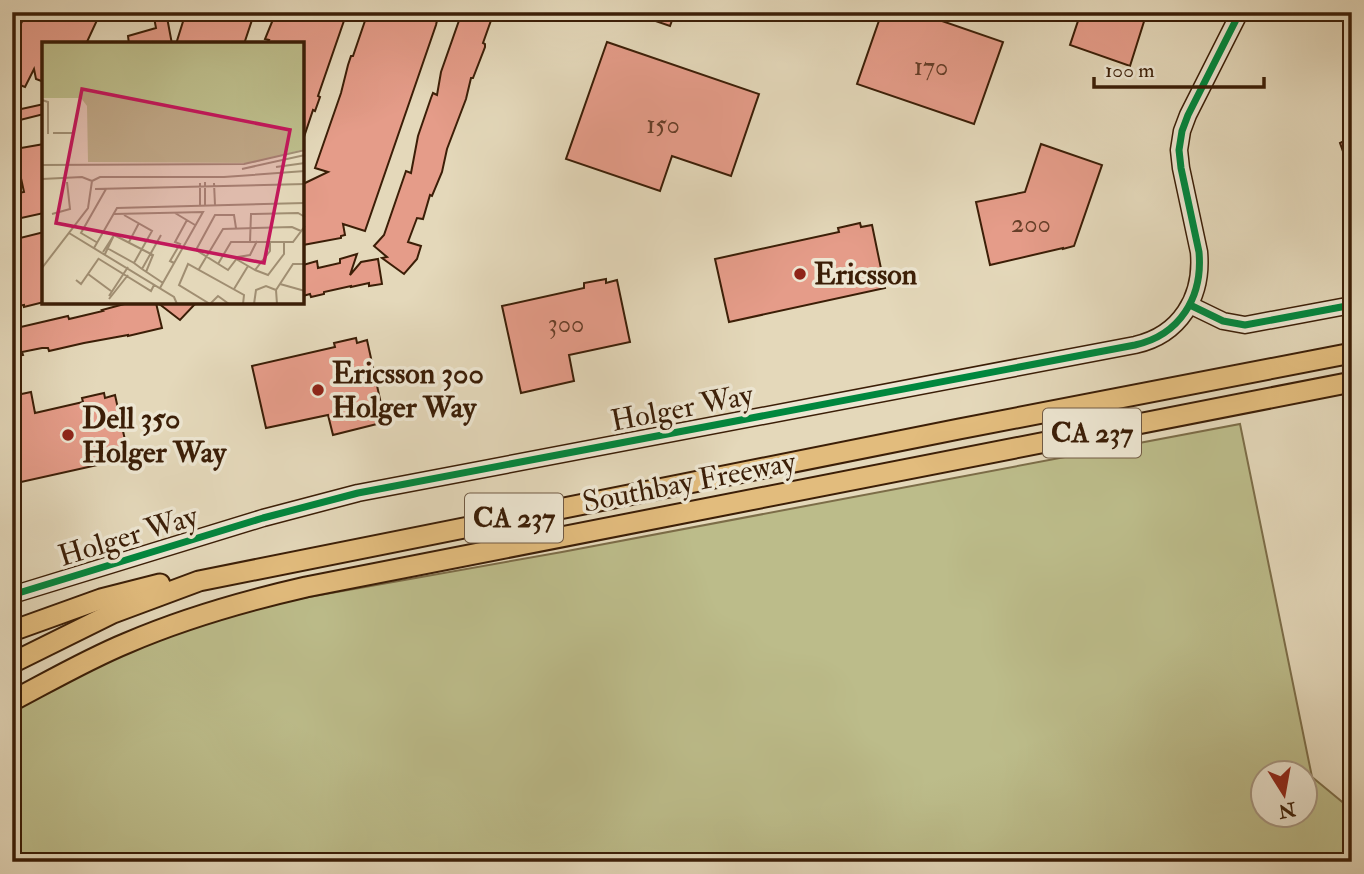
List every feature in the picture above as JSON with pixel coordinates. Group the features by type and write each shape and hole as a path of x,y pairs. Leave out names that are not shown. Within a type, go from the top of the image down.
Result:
{"highway":[{"name":"Southbay Freeway","path":"12,663 113,614 199,581 1352,353"},
{"name":"Southbay Freeway","path":"12,701 126,643 191,618 250,600 1352,382"},
{"path":"12,690 130,632 215,599 442,551 472,547 496,550"},
{"path":"12,631 101,599 165,583 199,581"}],"street":[{"path":"1240,12 1182,131 1179,150 1181,168 1200,266 1199,279 1190,305 1223,321 1245,325 1352,305"},
{"name":"Holger Way","path":"12,595 276,515 358,494 1144,343 1160,337 1173,327 1190,305"}],"green space":[{"path":"1240,424 1308,758 1248,758 1248,828 1318,828 1318,782 1352,810 1352,862 12,862 12,708 191,618 562,552"}],"building":[{"path":"27,12 99,12 87,42 42,42 42,81 36,79 34,69 25,87 12,82 14,37"},
{"path":"153,12 166,12 172,42 129,42 128,36 156,28"},
{"path":"186,12 253,12 245,42 177,42"},
{"path":"276,12 347,12 318,96 320,97 304,137 304,42 268,42 269,40 265,39"},
{"path":"368,12 439,12 365,231 343,224 345,235 341,238 304,245 304,184 328,172 315,168"},
{"path":"462,12 494,12 483,43 485,47 471,78 447,149 442,172 432,196 430,195 423,219 417,218 408,242 421,246 417,259 404,274 382,258 387,257 374,246 384,235 406,171 411,173 418,136 433,93 437,95 441,72"},
{"path":"675,12 670,26 635,14"},
{"path":"882,12 916,12 1003,42 974,124 857,84"},
{"path":"1081,12 1147,12 1130,66 1070,45"},
{"path":"607,42 759,94 731,176 672,156 660,191 566,159"},
{"path":"42,104 42,114 12,122 12,111"},
{"path":"1352,137 1352,171 1350,171 1340,143"},
{"path":"42,144 42,213 12,220 12,194 24,192 19,169 14,171 12,155 16,154 15,149"},
{"name":"Ericsson","path":"1041,144 1102,165 1074,246 990,265 976,202 1025,192"},
{"name":"Ericsson","path":"860,223 861,227 872,225 885,288 729,322 715,259 839,232 838,228"},
{"path":"42,232 42,302 12,307 12,240"},
{"path":"357,254 350,275 361,262 378,259 382,284 369,286 369,283 311,297 310,294 304,296 304,265 317,261 318,268 340,263 340,259"},
{"path":"606,279 606,283 617,280 630,342 569,355 574,381 521,393 502,306 584,288 584,283"},
{"path":"124,304 156,304 162,328 49,351 48,348 42,348 12,357 12,329"},
{"path":"159,304 195,304 180,320"},
{"name":"Ericsson 300 Holger Way","path":"356,338 357,343 367,340 385,422 333,435 328,415 266,428 252,366 335,347 334,343"},
{"name":"Dell 350 Holger Way","path":"31,392 35,413 83,402 82,398 104,393 105,398 115,395 129,458 12,484 12,396"}],"cycle path":[{"path":"12,595 263,518 358,493 1151,340 1176,323 1185,312 1197,284 1199,252 1181,168 1179,150 1182,131 1240,12"},
{"path":"1190,305 1223,321 1245,325 1352,305"}],"place":[{"name":"Ericsson","path":"800,274"},
{"name":"Ericsson 300 Holger Way","path":"318,390"},
{"name":"Dell 350 Holger Way","path":"68,435"}]}
